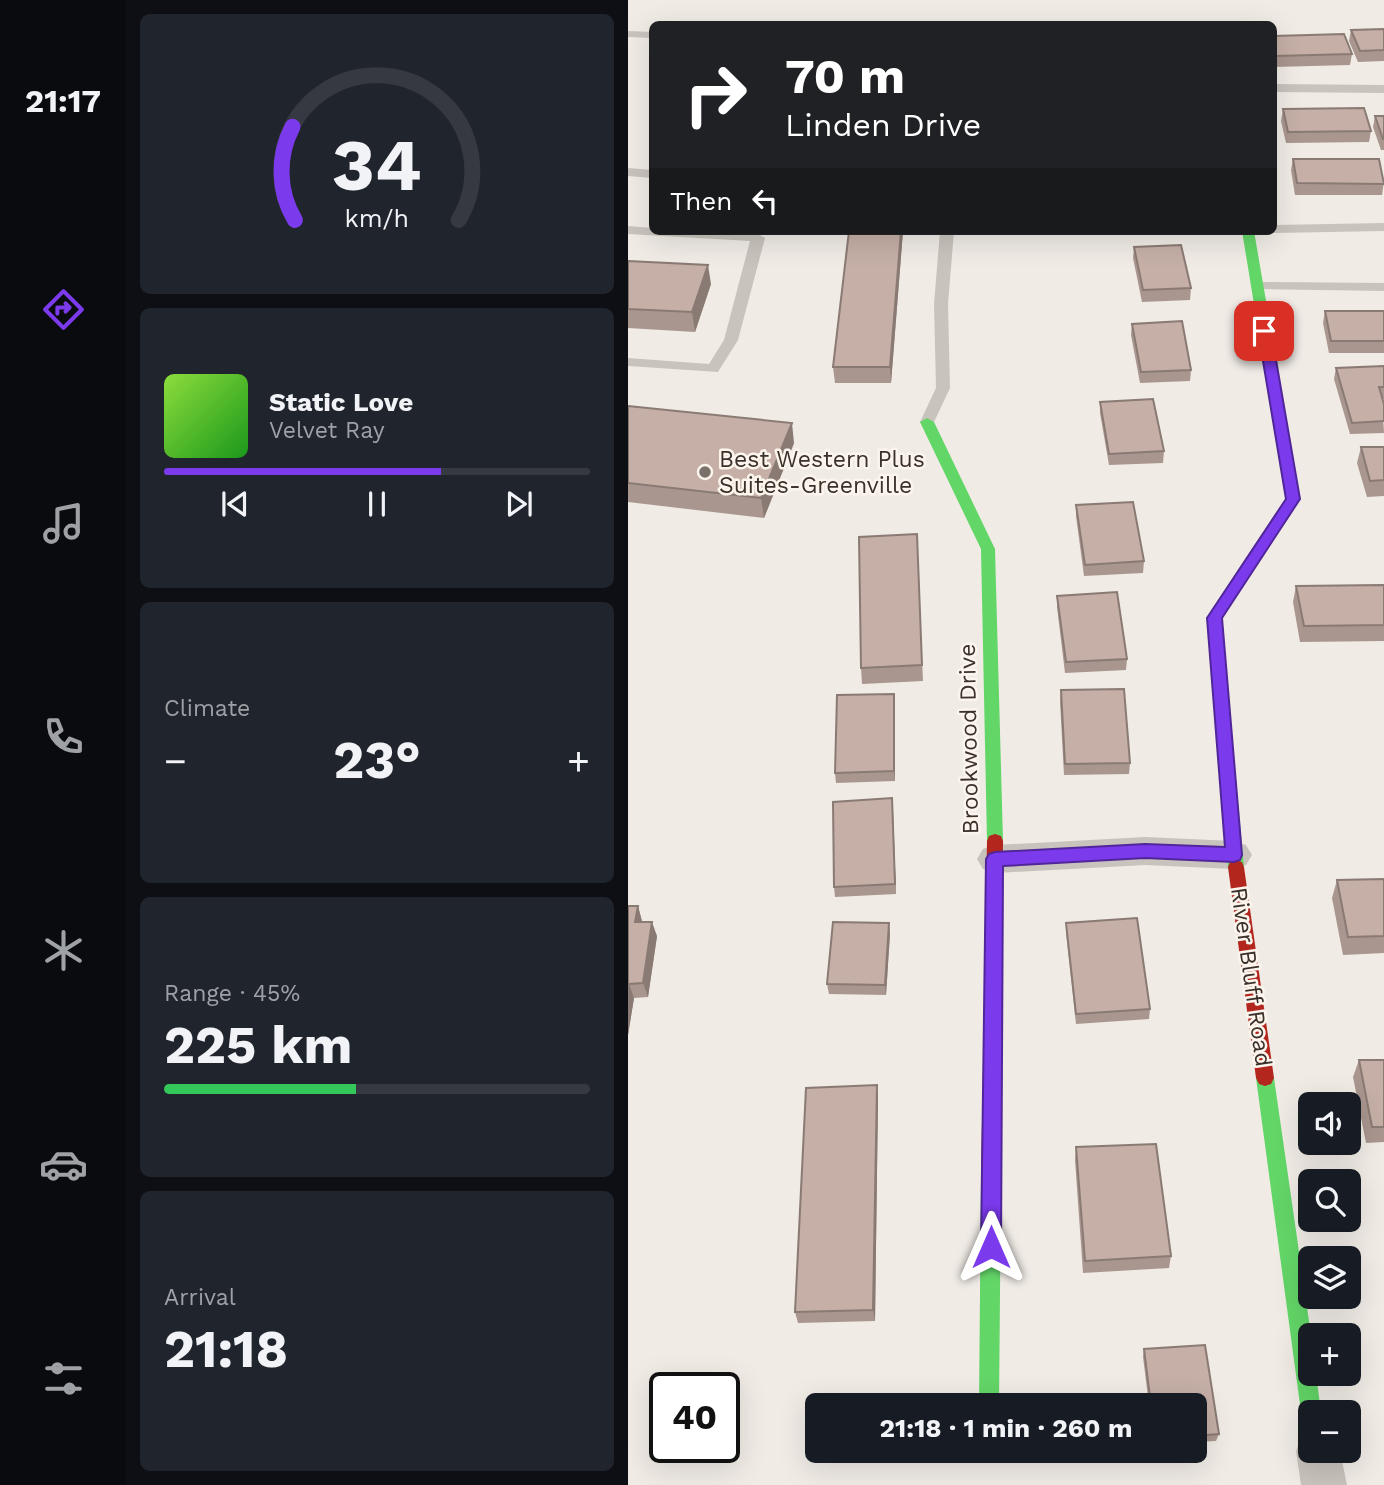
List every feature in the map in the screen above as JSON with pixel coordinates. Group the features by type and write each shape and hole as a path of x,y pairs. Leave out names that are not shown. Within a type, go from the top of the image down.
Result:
{"street":[{"name":"River Bluff Road","path":"1249,235 1293,499 1214,618 1234,855 1310,1400"},
{"name":"Brookwood Drive","path":"927,422 988,549 995,859 989,1393"},
{"path":"995,859 1145,851 1234,855"},
{"path":"1320,1463 1324,1485"}],"lane":[{"path":"628,34 649,36"},
{"path":"1277,88 1384,89"},
{"path":"628,172 649,174"},
{"path":"1277,229 1384,227"},
{"path":"628,230 649,231"},
{"path":"628,362 713,369 731,340 758,238 727,235"},
{"path":"927,422 942,388 941,304 947,235"},
{"path":"1257,286 1384,287"}],"building":[{"path":"1384,29 1384,50 1360,51 1351,30"},
{"path":"1344,34 1352,54 1277,56 1277,36"},
{"path":"1364,108 1371,131 1288,132 1283,109"},
{"path":"1375,116 1384,116 1384,139 1383,139"},
{"path":"1293,159 1379,159 1384,184 1297,183"},
{"path":"849,235 901,235 890,367 833,367"},
{"path":"1181,245 1191,288 1143,290 1134,247"},
{"path":"628,261 708,265 692,312 628,309"},
{"path":"1325,311 1384,311 1384,341 1331,341"},
{"path":"1182,321 1191,370 1141,372 1132,324"},
{"path":"1384,366 1384,387 1379,387 1384,404 1384,421 1352,423 1336,368"},
{"path":"1153,399 1164,451 1109,454 1100,402"},
{"name":"Best Western Plus Suites-Greenville","path":"628,406 792,423 761,498 628,483"},
{"path":"1361,447 1384,447 1384,480 1370,481"},
{"path":"1133,502 1144,561 1085,565 1076,505"},
{"path":"917,534 922,665 861,668 859,537"},
{"path":"1384,585 1384,625 1304,626 1296,586"},
{"path":"1117,592 1127,659 1066,662 1057,596"},
{"path":"1124,689 1130,763 1065,764 1061,690"},
{"path":"894,694 894,771 835,773 837,695"},
{"path":"892,798 895,884 834,887 833,802"},
{"path":"1384,879 1384,936 1348,937 1337,880"},
{"path":"628,906 638,906 635,922 652,922 643,983 629,984 628,990"},
{"path":"1137,918 1150,1009 1076,1014 1066,923"},
{"path":"833,922 889,923 885,985 827,984"},
{"path":"1359,1060 1384,1060 1384,1127 1372,1127"},
{"path":"877,1085 873,1310 795,1312 806,1088"},
{"path":"1156,1144 1171,1256 1085,1261 1076,1147"},
{"path":"1205,1345 1219,1434 1207,1435 1207,1393 1150,1393 1144,1349"}],"traffic: fast":[{"path":"1236,867 1214,618 1293,499 1249,235"},
{"path":"927,422 988,549 995,841"},
{"path":"1265,1078 1309,1400"},
{"path":"989,1393 991,1181"}],"traffic: jam":[{"path":"991,1181 995,841"},
{"path":"1236,867 1265,1078"}],"place":[{"name":"Best Western Plus Suites-Greenville","path":"705,472"}],"route":[{"path":"991,1247 995,859 1145,851 1234,855 1214,618 1293,499 1264,331"}]}
